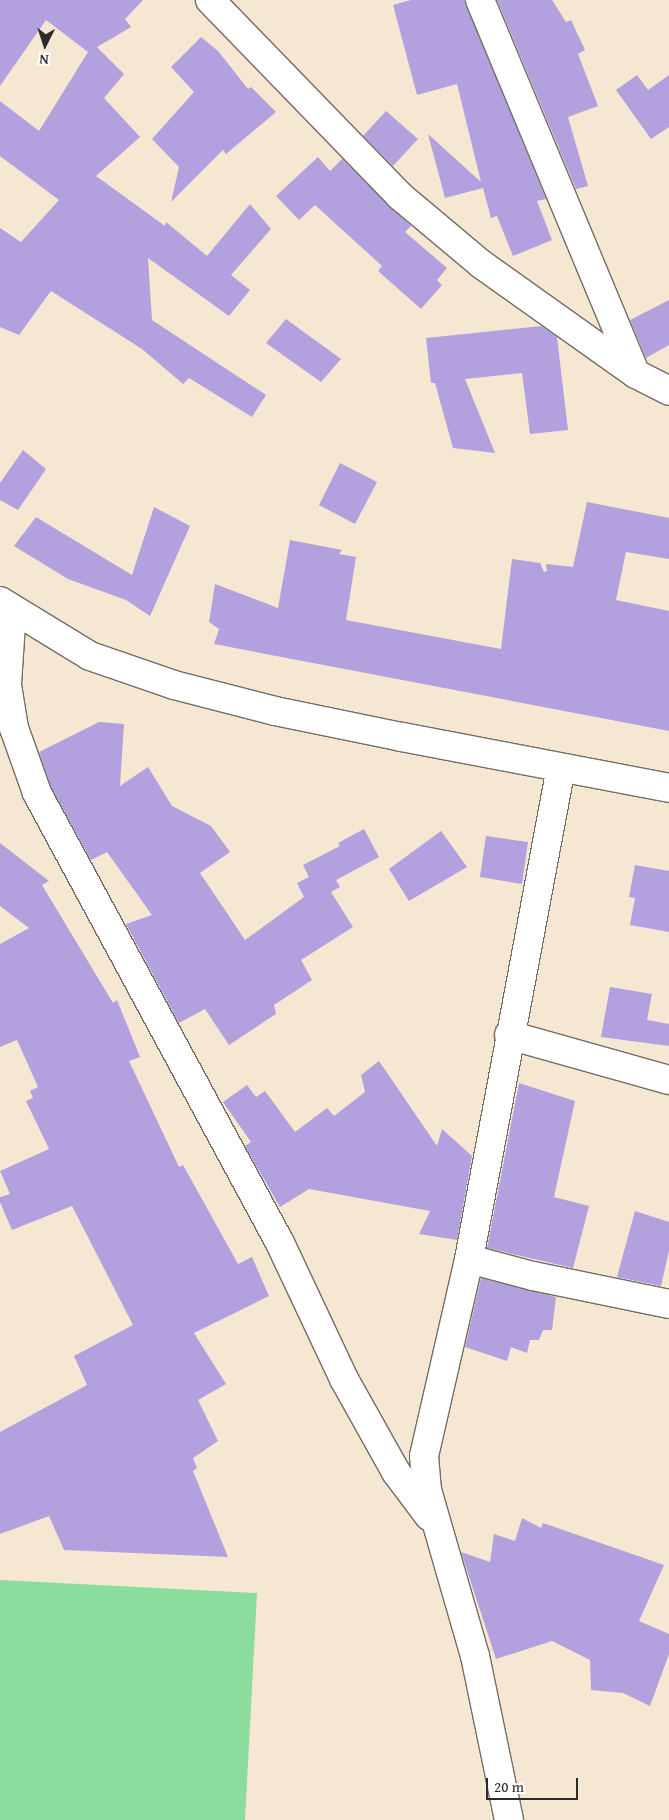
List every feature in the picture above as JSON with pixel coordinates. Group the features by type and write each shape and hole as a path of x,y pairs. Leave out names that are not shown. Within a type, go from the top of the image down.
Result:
{"street":[{"path":"210,0 400,196 481,264 636,374 669,391"},
{"path":"480,0 636,374"},
{"path":"6,605 90,656 174,685 275,711 669,788"},
{"path":"6,605 7,685 14,728 37,793 280,1243 344,1379 396,1472 436,1525"},
{"path":"509,1820 475,1656 427,1490 424,1456 469,1259 509,1036 561,768"},
{"path":"509,1036 669,1080"},
{"path":"469,1259 533,1276 669,1304"}],"green space":[{"path":"0,1580 257,1593 245,1820 0,1820"}],"building":[{"path":"0,0 143,0 125,19 131,27 97,47 124,74 104,98 140,137 96,176 165,226 166,222 207,256 250,204 271,229 231,275 250,290 229,316 148,258 152,320 266,395 252,417 189,378 183,384 142,349 51,291 19,335 0,327 0,228 21,242 59,200 0,156 0,101 39,131 88,52 46,20 0,86"},
{"path":"411,0 465,0 546,199 537,201 552,240 513,256 497,216 491,218 483,188 445,198 428,134 481,182 457,84 417,95 393,5"},
{"path":"497,0 552,0 566,22 571,20 585,50 578,54 598,106 568,117 588,186 576,189"},
{"path":"201,37 218,51 248,89 251,87 276,112 226,154 223,150 171,202 179,167 152,139 194,92 171,67"},
{"path":"637,75 648,90 669,75 669,127 651,139 616,90"},
{"path":"386,111 418,139 393,166 363,136"},
{"path":"318,157 330,171 342,159 411,226 405,232 447,268 437,280 442,285 421,309 378,271 382,266 315,205 299,220 276,196"},
{"path":"669,300 669,345 646,358 630,320"},
{"path":"286,319 341,359 321,382 266,343"},
{"path":"541,326 557,337 568,430 530,434 522,373 465,379 495,453 453,448 435,383 431,383 426,338"},
{"path":"23,450 46,469 18,510 0,500 0,483"},
{"path":"340,463 377,482 355,524 319,505"},
{"path":"587,502 669,518 669,559 626,552 616,600 669,611 669,731 214,644 219,629 209,622 215,584 278,608 290,540 342,550 339,554 356,557 346,620 501,649 512,559 540,563 544,572 547,571 546,564 573,567"},
{"path":"154,507 190,526 150,616 126,600 68,579 14,546 36,517 132,575"},
{"path":"99,722 124,724 120,786 148,767 172,806 211,826 230,852 200,873 245,940 304,897 297,883 309,877 303,865 340,846 338,843 364,829 379,857 336,880 340,887 331,892 353,927 301,960 312,980 274,1005 276,1014 229,1045 205,1009 179,1023 126,924 152,915 107,852 91,860 51,787 39,752"},
{"path":"441,831 467,867 409,901 389,869"},
{"path":"486,836 528,842 522,884 480,877"},
{"path":"0,843 49,881 42,885 113,1003 117,1000 140,1057 129,1061 179,1167 183,1165 238,1264 252,1257 269,1296 194,1333 226,1384 198,1400 218,1441 193,1458 197,1468 193,1471 228,1557 64,1550 49,1516 0,1534 0,1432 87,1385 74,1356 133,1325 72,1206 12,1230 0,1202 0,1197 10,1194 0,1171 49,1149 26,1101 33,1098 30,1091 38,1087 17,1040 0,1047 0,944 29,928 0,906"},
{"path":"635,865 669,871 669,932 630,925 635,898 629,897"},
{"path":"610,987 652,994 647,1020 669,1024 669,1046 601,1037"},
{"path":"379,1061 437,1146 442,1129 472,1156 457,1240 419,1234 430,1211 309,1189 280,1207 245,1146 251,1142 223,1102 247,1085 256,1097 265,1091 295,1132 327,1108 334,1116 365,1092 361,1075"},
{"path":"519,1083 575,1101 554,1197 589,1206 573,1268 487,1248"},
{"path":"635,1211 669,1222 669,1251 661,1286 617,1277"},
{"path":"481,1278 556,1297 552,1330 543,1330 539,1340 530,1340 527,1353 511,1347 507,1361 465,1347"},
{"path":"522,1518 541,1528 543,1523 664,1565 639,1621 669,1634 669,1654 650,1706 623,1693 591,1690 590,1660 552,1641 496,1659 461,1552 490,1562 494,1534 515,1541"}]}
